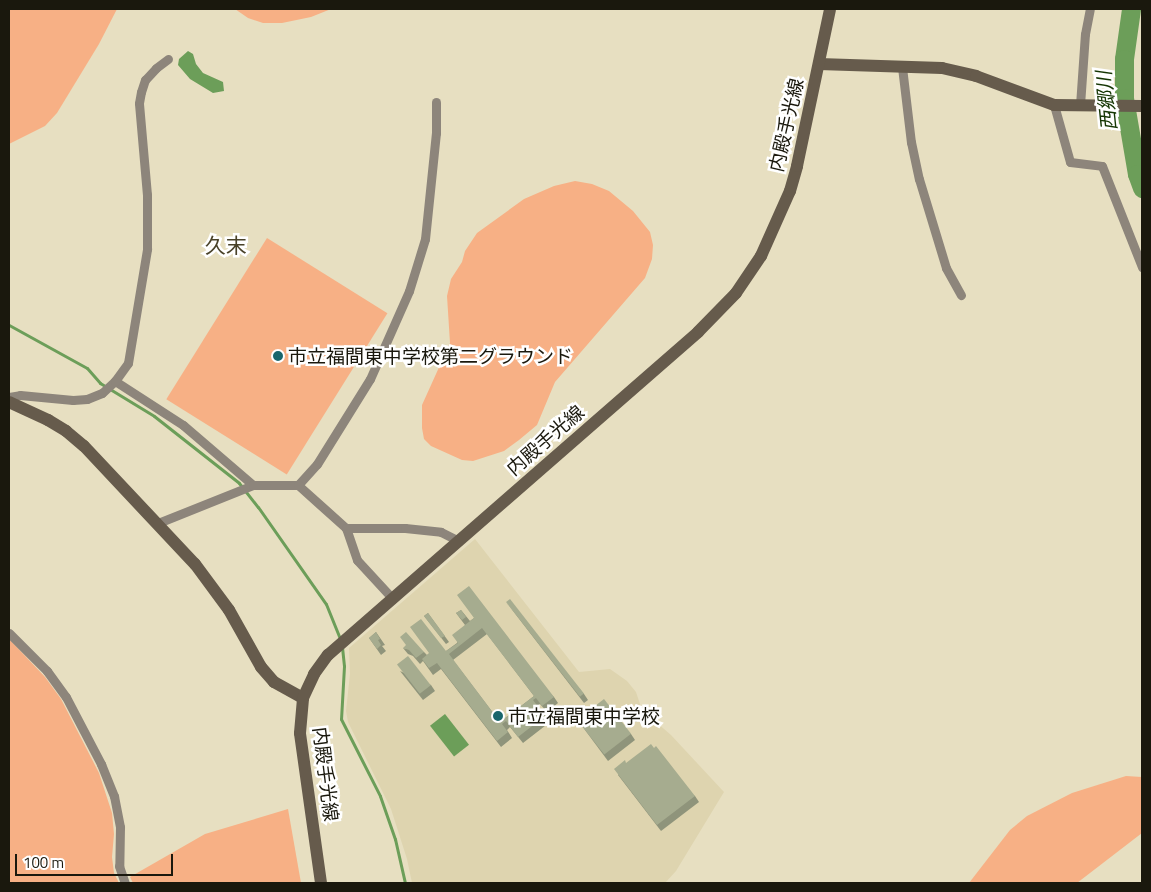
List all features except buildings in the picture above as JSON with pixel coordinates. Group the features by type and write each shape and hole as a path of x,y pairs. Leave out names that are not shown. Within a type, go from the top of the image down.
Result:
{"main road":[{"name":"内殿手光線","path":"321,883 300,733 303,698 314,674 328,655 698,332 736,293 761,256 790,191 830,9"},
{"path":"819,64 942,68 976,76 1054,105 1140,106"},
{"path":"9,402 66,431 84,446 158,523 214,588 267,674 274,682 303,698"}],"street":[{"path":"1085,105 1085,34 1090,9"},
{"path":"9,397 20,395 73,400 87,399 102,393 115,381 128,363 147,249 147,195 139,103 145,80 168,59"},
{"path":"902,66 911,142 919,179 946,268 961,295"},
{"path":"298,485 317,464 370,379 409,291 424,239 436,133 436,102"},
{"path":"1054,105 1070,162 1102,166 1142,267"},
{"path":"115,381 183,425 252,485"},
{"path":"158,523 252,485 298,485 346,528 357,560 394,599"},
{"path":"346,528 414,529 441,532 459,541"},
{"path":"9,633 47,671 66,697 101,764 114,796 120,827 119,866 125,883"}],"shaded area":[{"path":"9,9 117,9 99,44 57,113 45,126 9,144"},
{"path":"235,9 331,9 311,17 282,23 263,23 248,18"},
{"path":"188,51 193,54 196,64 203,73 223,82 224,91 213,93 190,79 178,65 179,59"},
{"path":"575,181 592,184 609,191 633,211 650,232 653,245 652,259 645,278 555,382 537,425 519,440 504,451 473,461 462,460 431,446 424,439 422,405 450,343 447,296 451,279 462,262 465,251 477,233 524,199 554,186"},
{"name":"市立福間東中学校第二グラウンド","path":"267,238 387,313 287,474 166,399"},
{"name":"市立福間東中学校","path":"475,539 579,672 610,669 627,681 636,692 642,710 671,735 724,792 676,871 665,883 412,883 407,859 391,809 348,722 346,711 350,674 349,648"},
{"path":"9,639 45,677 61,699 99,773 112,813 114,834 112,857 114,873 119,883 9,883"},
{"path":"445,714 469,745 454,756 430,726"},
{"path":"1126,776 1142,777 1142,833 1077,883 969,883 1010,830 1027,816 1072,793"},
{"path":"288,809 301,883 133,883 130,877 205,834"}],"waterway":[{"name":"西郷川","path":"1131,9 1124,59 1124,98 1137,174 1142,188"},
{"path":"9,325 87,368 100,383 154,416 239,483 326,604 340,639"},
{"path":"342,647 344,666 341,719 380,796 395,839 405,883"}],"place":[{"name":"市立福間東中学校第二グラウンド","path":"278,356"},
{"name":"市立福間東中学校","path":"498,716"}],"district":[{"name":"久末","path":"226,245"}]}
